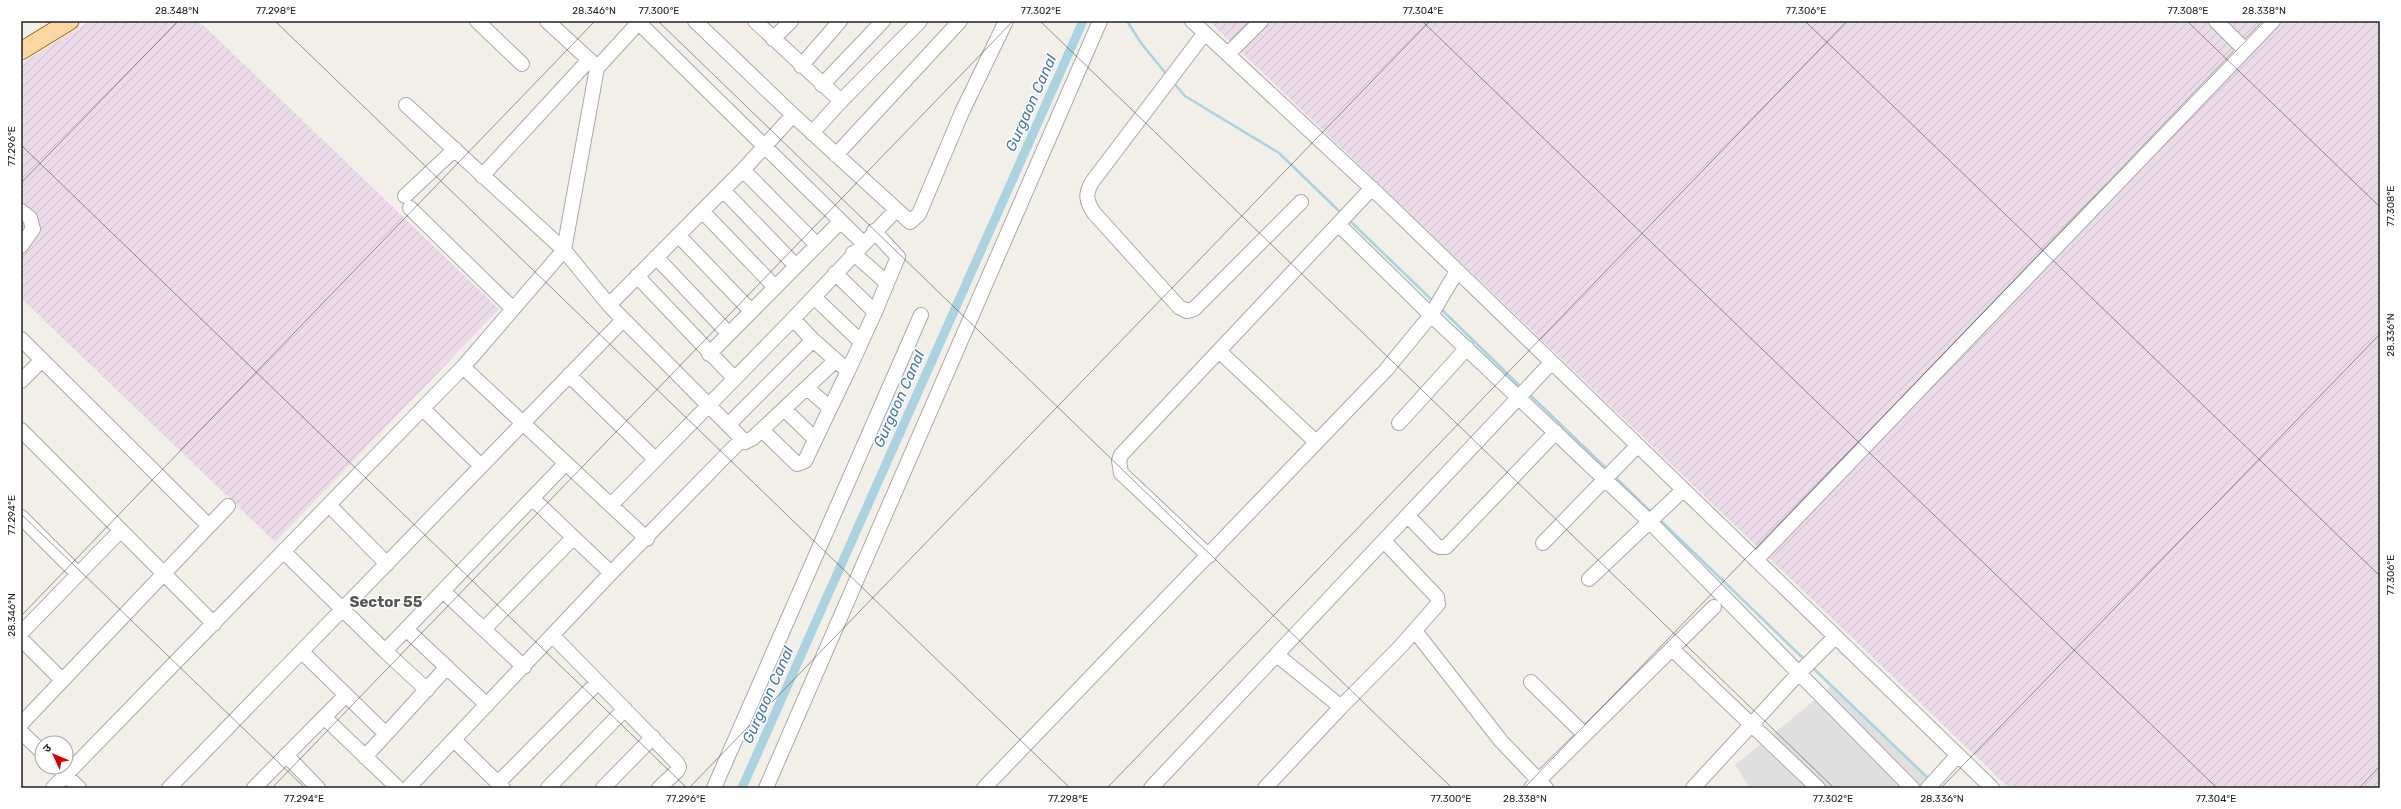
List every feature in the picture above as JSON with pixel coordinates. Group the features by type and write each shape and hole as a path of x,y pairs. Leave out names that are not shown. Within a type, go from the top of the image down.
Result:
{"main road":[{"path":"21,51 70,21"}],"street":[{"path":"477,21 522,64"},
{"path":"547,21 593,64"},
{"path":"755,21 801,66 841,101"},
{"path":"773,39 791,21"},
{"path":"801,66 840,21"},
{"path":"822,85 883,21"},
{"path":"812,133 841,101 920,21"},
{"path":"836,155 960,21"},
{"path":"703,24 793,115 910,222 919,214 962,112 1006,21"},
{"path":"766,788 1100,21"},
{"path":"1192,21 1204,34 1228,54 1372,188 1551,364 1992,788"},
{"path":"1228,54 1260,21"},
{"path":"2216,21 2245,50"},
{"path":"1756,560 2273,21"},
{"path":"482,176 593,64 639,22 840,222 858,248 887,283"},
{"path":"1204,34 1092,182 1087,196 1094,213 1179,307 1187,311 1194,309 1301,202"},
{"path":"74,759 214,624 463,368 564,250 593,64"},
{"path":"406,105 564,250 623,320 708,403 742,440 749,442 835,361"},
{"path":"609,305 723,190 793,115"},
{"path":"455,149 408,202 513,309"},
{"path":"742,170 817,245"},
{"path":"1209,556 1121,473 1119,462 1121,455 1372,188"},
{"path":"723,190 796,266"},
{"path":"702,210 775,287"},
{"path":"611,504 708,403 793,319 874,231 896,210"},
{"path":"21,211 30,218 33,229 21,246"},
{"path":"1344,218 1435,308 1467,348 1524,393 1556,432 1609,475 1654,518 1799,673 1912,788"},
{"path":"709,354 840,222"},
{"path":"762,430 797,464 805,461 848,371 860,341 875,312 898,257 874,231"},
{"path":"678,235 751,311"},
{"path":"656,257 729,334"},
{"path":"984,788 1209,556 1386,370 1435,308 1457,271"},
{"path":"835,273 875,312"},
{"path":"637,276 709,354 734,378"},
{"path":"814,297 860,341"},
{"path":"714,788 921,315"},
{"path":"793,319 835,361 848,371"},
{"path":"170,788 342,611 522,422 623,320"},
{"path":"21,339 209,526"},
{"path":"728,425 813,340"},
{"path":"1399,423 1467,348"},
{"path":"1219,351 1316,442"},
{"path":"21,381 42,360"},
{"path":"1151,788 1551,364"},
{"path":"463,368 647,539"},
{"path":"569,375 655,459"},
{"path":"807,388 830,408"},
{"path":"423,408 481,466"},
{"path":"784,409 815,440"},
{"path":"21,430 214,624"},
{"path":"1408,516 1436,545 1446,547 1556,432"},
{"path":"416,785 454,740 487,705 612,573 647,539 742,440"},
{"path":"1543,543 1637,446"},
{"path":"385,651 566,463"},
{"path":"1589,579 1683,490"},
{"path":"532,498 612,573"},
{"path":"329,505 387,564"},
{"path":"21,724 228,506"},
{"path":"21,518 78,574"},
{"path":"21,633 121,530"},
{"path":"484,629 573,538"},
{"path":"1265,788 1436,608 1439,601 1384,541"},
{"path":"284,552 342,611 427,690"},
{"path":"443,591 524,666"},
{"path":"1415,631 1502,741 1539,785 1584,734 1714,607"},
{"path":"406,629 487,705"},
{"path":"553,636 654,737 679,768 659,788"},
{"path":"1694,788 1799,673 1835,637"},
{"path":"21,639 62,680"},
{"path":"1672,649 1818,788"},
{"path":"302,652 386,734"},
{"path":"1277,655 1341,707"},
{"path":"365,757 447,667"},
{"path":"454,740 500,786 598,682"},
{"path":"1531,682 1584,734"},
{"path":"254,788 346,695"},
{"path":"548,788 625,709"},
{"path":"324,717 398,788"},
{"path":"21,732 34,744"},
{"path":"603,788 654,737"},
{"path":"286,756 318,788"},
{"path":"1930,785 1957,756"},
{"path":"53,788 60,775"},
{"path":"66,775 79,788"}],"shaded area":[{"path":"90,21 199,21 499,309 275,542 21,298 21,64"},
{"path":"1209,21 2380,21 2380,788 2009,788"},
{"path":"1833,685 1937,788 1750,788 1735,765"}],"waterway":[{"name":"Gurgaon Canal","path":"742,788 1083,21"},
{"path":"1127,21 1141,43 1167,75"},
{"path":"1173,82 1185,96 1279,153 1341,213"},
{"path":"1348,219 1434,302"},
{"path":"1440,308 1521,387"},
{"path":"1528,393 1608,470"},
{"path":"1614,476 1652,513"},
{"path":"1659,519 1805,660"},
{"path":"1814,669 1929,779"}],"district":[{"name":"Sector 55","path":"386,602"}]}
